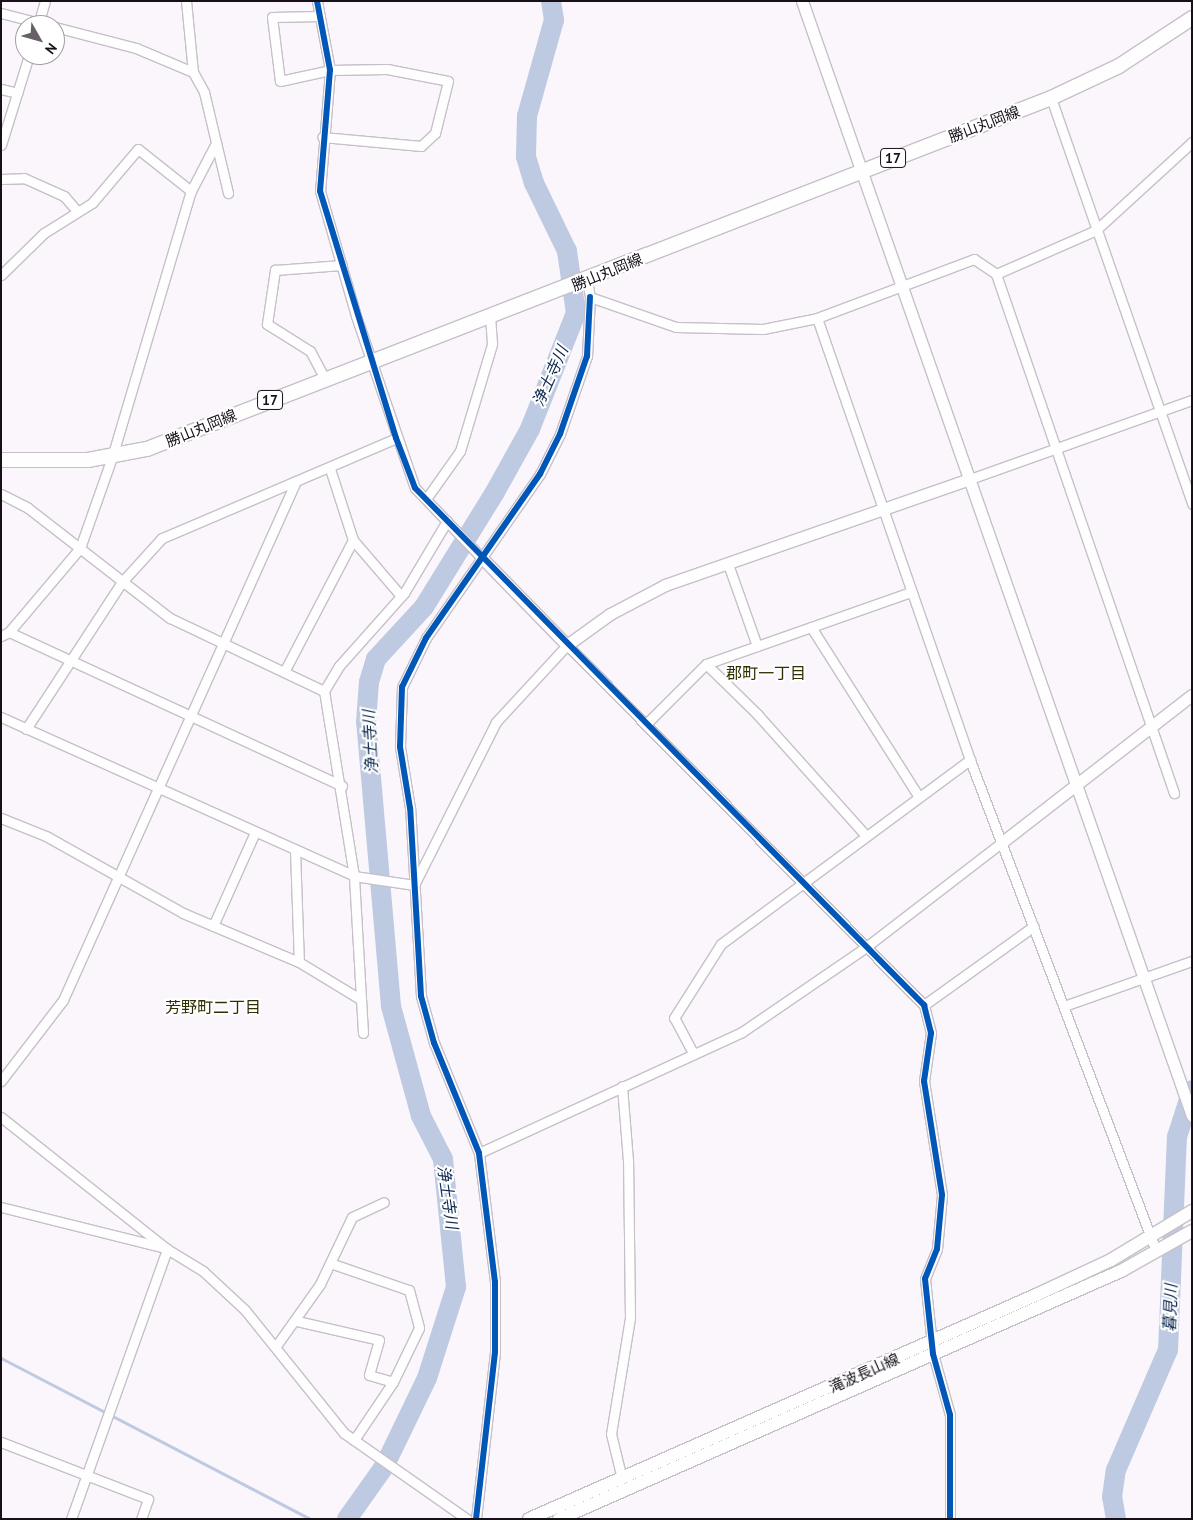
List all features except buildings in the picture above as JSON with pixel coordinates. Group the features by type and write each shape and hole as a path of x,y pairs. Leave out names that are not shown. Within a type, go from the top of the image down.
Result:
{"main road":[{"name":"勝山丸岡線","path":"1,460 112,457 147,450 371,361 532,302 862,170 1051,98 1118,66 1191,18"},
{"name":"滝波長山線","path":"529,1519 932,1349 1152,1237 1190,1212"},
{"name":"滝波長山線","path":"559,1519 932,1349 1156,1251 1191,1231"}],"street":[{"path":"41,15 45,1"},
{"path":"186,1 193,72 204,92 228,193"},
{"path":"317,1 330,70 322,137 320,191 371,361 396,438 416,488 482,558 924,1005 931,1033 924,1081 942,1195 937,1249 925,1278 932,1349 950,1415 950,1519"},
{"path":"802,1 1192,1116"},
{"path":"1,13 15,16"},
{"path":"320,16 272,17 280,81 330,70 387,69 448,81 435,133 421,146 322,137"},
{"path":"65,29 136,48 193,72"},
{"path":"1,144 26,65"},
{"path":"1,90 18,93"},
{"path":"1051,98 1192,504"},
{"path":"996,274 1096,230 1192,142"},
{"path":"216,143 191,191 112,457 80,548 5,634 342,786"},
{"path":"1,275 44,233 92,203 138,149 191,191"},
{"path":"1,179 24,178 64,196 77,211"},
{"path":"590,296 676,327 763,329 817,318 901,284 974,260 996,274 1054,449 1174,794"},
{"path":"325,379 310,351 267,324 275,270 342,266"},
{"path":"476,1519 495,1352 495,1282 479,1153 434,1043 421,996 414,885 400,747 402,687 426,638 540,474 560,434 587,356 590,296 587,280"},
{"path":"426,499 460,452 492,344 490,317"},
{"path":"817,318 970,760 1156,1251"},
{"path":"414,885 496,722 568,645 636,598 1192,400"},
{"path":"26,729 121,583 162,538 296,481 330,469 396,438"},
{"path":"330,469 353,540 401,596"},
{"path":"1,1081 63,1000 118,879 156,788 224,644 296,481"},
{"path":"1,494 80,548 121,583 170,618 324,691"},
{"path":"363,1033 360,999 358,877 324,691 339,666 401,596 449,524"},
{"path":"284,672 353,540"},
{"path":"728,564 757,646"},
{"path":"646,724 706,664 911,592"},
{"path":"811,627 919,797"},
{"path":"706,664 758,715 866,836"},
{"path":"479,1153 692,1053 742,1032 866,947 1192,696"},
{"path":"1,717 358,877 414,885"},
{"path":"692,1053 674,1018 714,952 803,882 970,760"},
{"path":"1,818 46,836 118,879 213,926 299,962 360,999"},
{"path":"213,926 255,832"},
{"path":"295,850 299,962"},
{"path":"924,1005 1034,926"},
{"path":"1064,1006 1192,962"},
{"path":"622,1086 628,1161 630,1318 611,1434 622,1479"},
{"path":"1,1117 167,1249 203,1271 276,1346 354,1440 467,1519"},
{"path":"276,1346 297,1321 330,1263 352,1217 384,1202"},
{"path":"1,1207 167,1249"},
{"path":"71,1519 167,1249"},
{"path":"330,1263 409,1290 419,1328 393,1382 354,1440"},
{"path":"297,1321 379,1340 369,1375 393,1382"},
{"path":"1,1442 87,1473 148,1499 141,1519"}],"waterway":[{"name":"浄土寺川","path":"347,1519 384,1467 427,1378 456,1287 443,1159 421,1116 391,1006 366,722 369,682 376,659 424,607 495,492 530,429 576,313 567,251 534,183 526,156 527,116 554,20 551,1"},
{"name":"暮見川","path":"1116,1519 1112,1497 1116,1470 1168,1350 1177,1137 1192,1090"},
{"path":"1,1358 310,1519"}],"cycle path":[{"path":"317,1 330,70 320,191 396,438 415,488 924,1005 931,1033 924,1081 942,1195 937,1249 925,1279 933,1354 950,1415 950,1519"},
{"path":"476,1519 495,1352 495,1282 479,1153 434,1043 421,996 410,808 400,747 402,687 426,638 540,474 560,434 587,356 590,297"}],"district":[{"name":"郡町一丁目","path":"766,673"},
{"name":"芳野町二丁目","path":"213,1007"}]}
